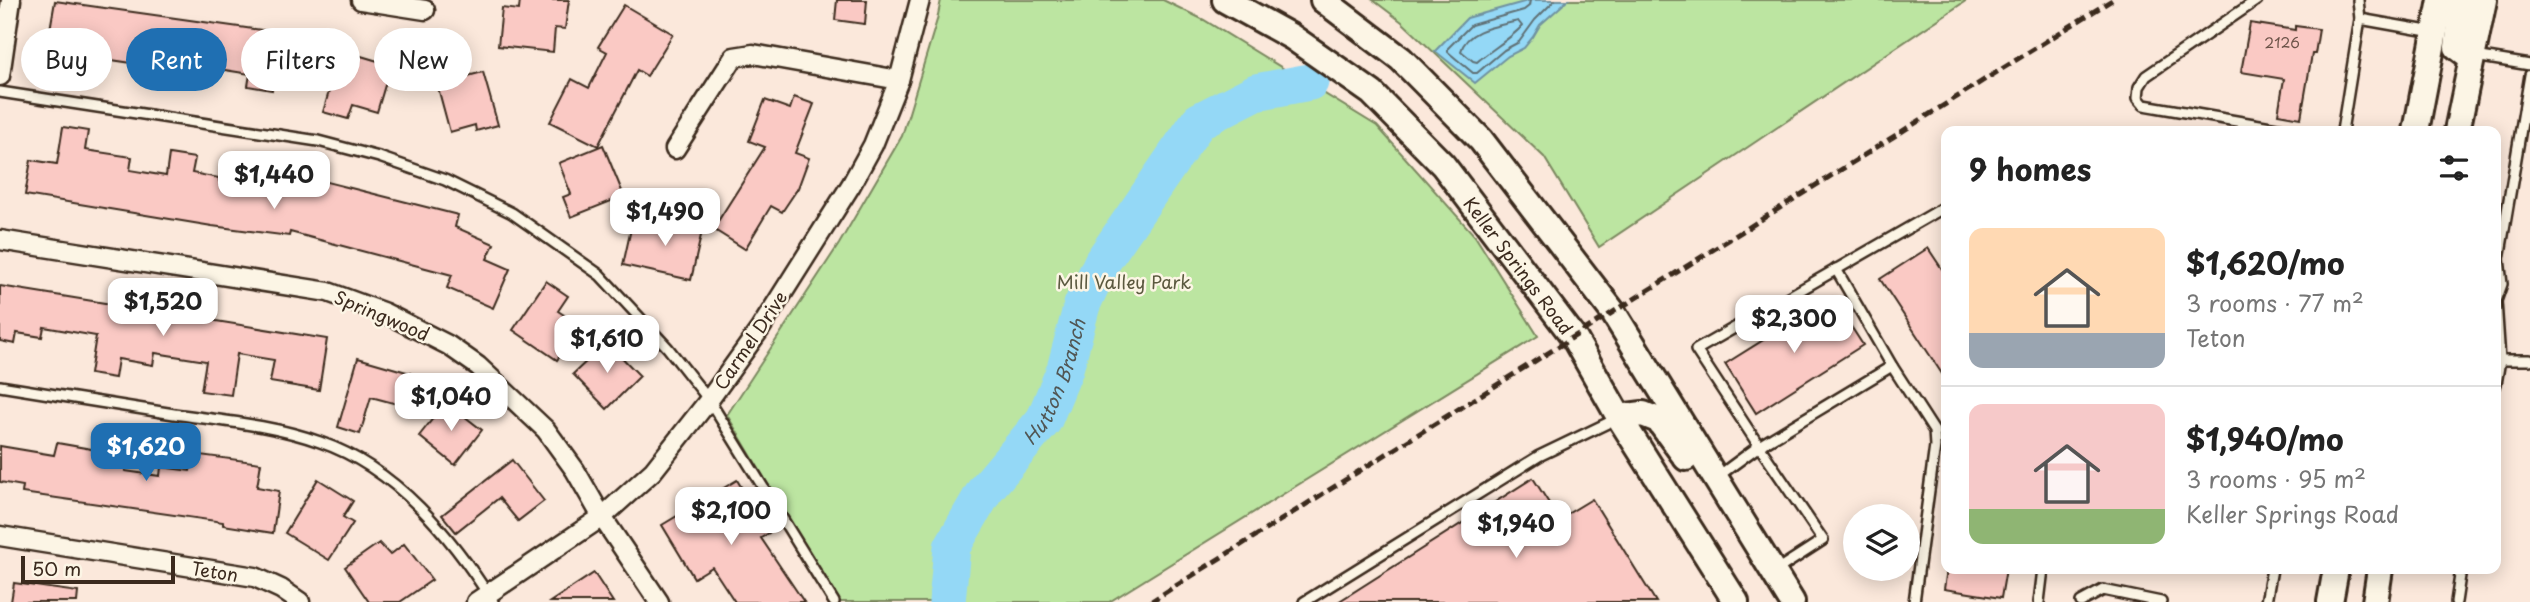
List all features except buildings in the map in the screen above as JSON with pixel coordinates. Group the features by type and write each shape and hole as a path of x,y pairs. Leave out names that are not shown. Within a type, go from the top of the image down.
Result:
{"main road":[{"name":"Keller Springs Road","path":"1225,0 1292,37 1372,93 1443,165 1573,336 1619,417 1736,602"},
{"path":"1324,0 1401,59 1481,140 1613,312 1792,602"},
{"path":"2417,126 2441,0"},
{"path":"2463,0 2457,47 2465,54 2473,55"},
{"path":"2458,126 2484,0"},
{"path":"1619,417 1643,414 1658,420 1686,458 1715,478"},
{"path":"2330,602 2335,574"},
{"path":"2375,602 2379,574"}],"street":[{"path":"0,76 11,0"},
{"path":"361,0 425,10"},
{"name":"Carmel Drive","path":"486,599 602,517 653,471 709,400 760,329 873,145 898,80 920,0"},
{"path":"675,149 734,57 753,54 898,80"},
{"name":"Springwood","path":"0,240 328,292 385,313 448,345 478,366 546,430 575,470 602,517 659,602"},
{"name":"Teton","path":"0,537 256,577 300,602"}],"lane":[{"path":"2257,0 2146,76 2139,87 2138,98 2144,105 2265,126"},
{"path":"2343,126 2360,19 2358,0"},
{"path":"2360,19 2435,32"},
{"path":"2473,55 2530,65"},
{"path":"2501,247 2530,75"},
{"path":"0,92 318,141 379,157 445,180 512,213 600,275 668,348 709,400 834,602"},
{"path":"1774,572 1823,540 1696,350 1941,210"},
{"path":"1836,269 1892,366 1934,431 1935,446 1914,602"},
{"path":"2501,360 2530,360"},
{"path":"1715,478 1759,446 1892,366"},
{"path":"0,386 263,427 322,442 365,464 404,492 436,524 486,599"},
{"path":"1304,602 1539,456 1619,417"},
{"path":"2039,602 2042,574"},
{"path":"2266,602 2271,574"},
{"path":"2456,602 2460,574"},
{"path":"2081,602 2103,590 2161,602"}],"green space":[{"name":"Mill Valley Park","path":"941,0 1163,0 1204,20 1377,126 1475,236 1538,336 1109,602 838,602 727,415 839,244 902,136"},
{"path":"1373,0 1967,0 1599,247 1544,157 1402,22"}],"water":[{"path":"1531,0 1568,0 1540,25 1524,48 1508,56 1475,83 1435,51 1467,18"}],"waterway":[{"name":"Hutton Branch","path":"947,602 952,547 985,490 1044,420 1065,369 1082,305 1102,262 1199,121 1256,92 1310,82"}],"railway":[{"path":"1150,602 2112,0"}]}
